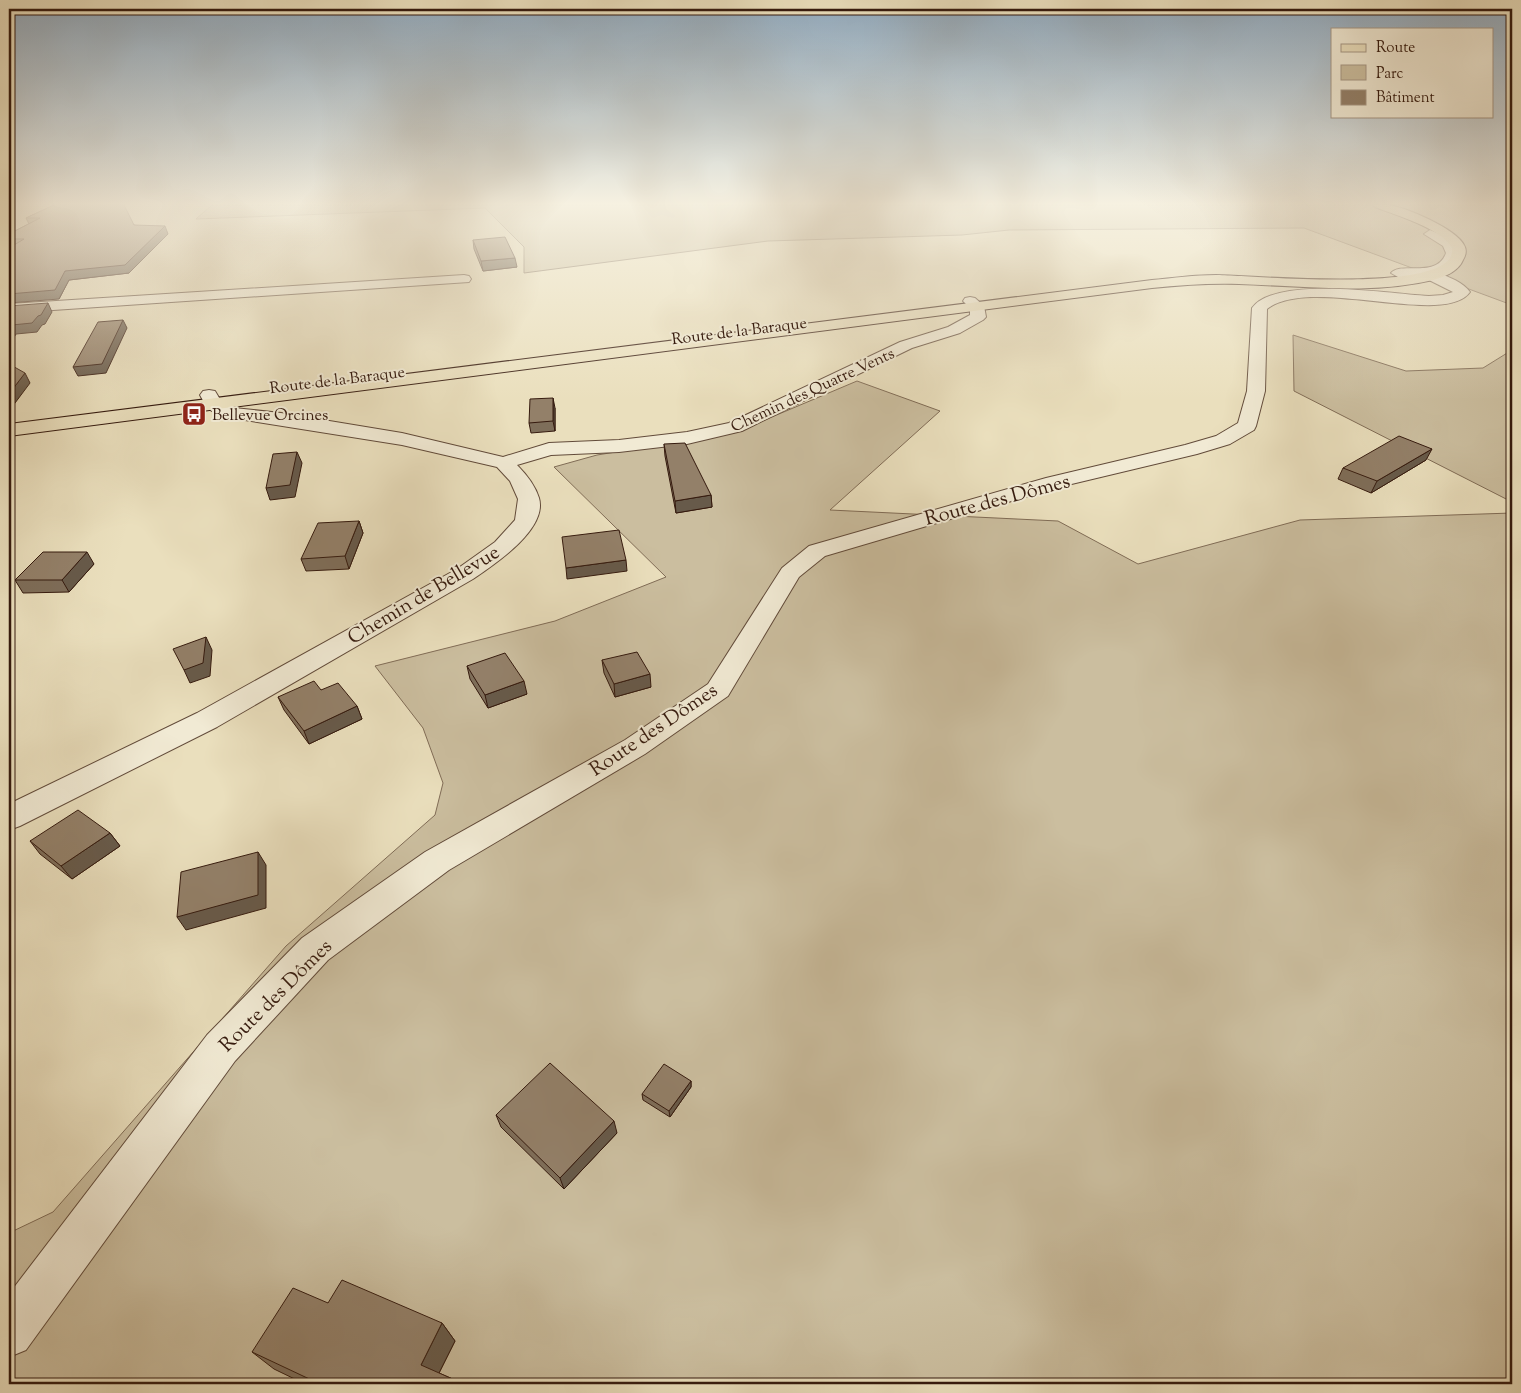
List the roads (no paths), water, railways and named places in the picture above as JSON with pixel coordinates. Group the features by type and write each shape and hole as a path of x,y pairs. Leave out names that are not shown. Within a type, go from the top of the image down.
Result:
{"main road":[{"name":"Route de la Baraque","path":"9,419 211,399 974,304 1170,277 1208,274 1342,276 1398,273 1411,270"},
{"name":"Route de la Baraque","path":"974,304 1183,281 1216,279 1355,283 1423,276 1443,270"},
{"name":"Route de la Baraque","path":"9,430 211,399"}],"street":[{"name":"Route de la Baraque","path":"1423,276 1436,270"},
{"path":"1398,273 1423,276"},
{"name":"Route des Dômes","path":"9,1333 221,1048 315,949 437,861 635,747 718,690 790,574 817,551 1054,482 1190,450 1223,440 1247,426 1256,391 1260,308 1272,299 1291,295 1432,300 1451,299 1457,296 1423,276"},
{"path":"9,309 464,279"},
{"name":"Chemin des Quatre Vents","path":"504,463 549,449 619,446 687,438 735,427 906,345 954,330 978,317 974,304"},
{"path":"211,399 226,412 234,414 281,419 402,439 504,463"},
{"name":"Chemin de Bellevue","path":"9,818 250,696 465,574 503,547 526,522 529,506 529,499 519,479 504,463"}],"place":[{"name":"Bellevue Orcines","path":"194,414"}]}
